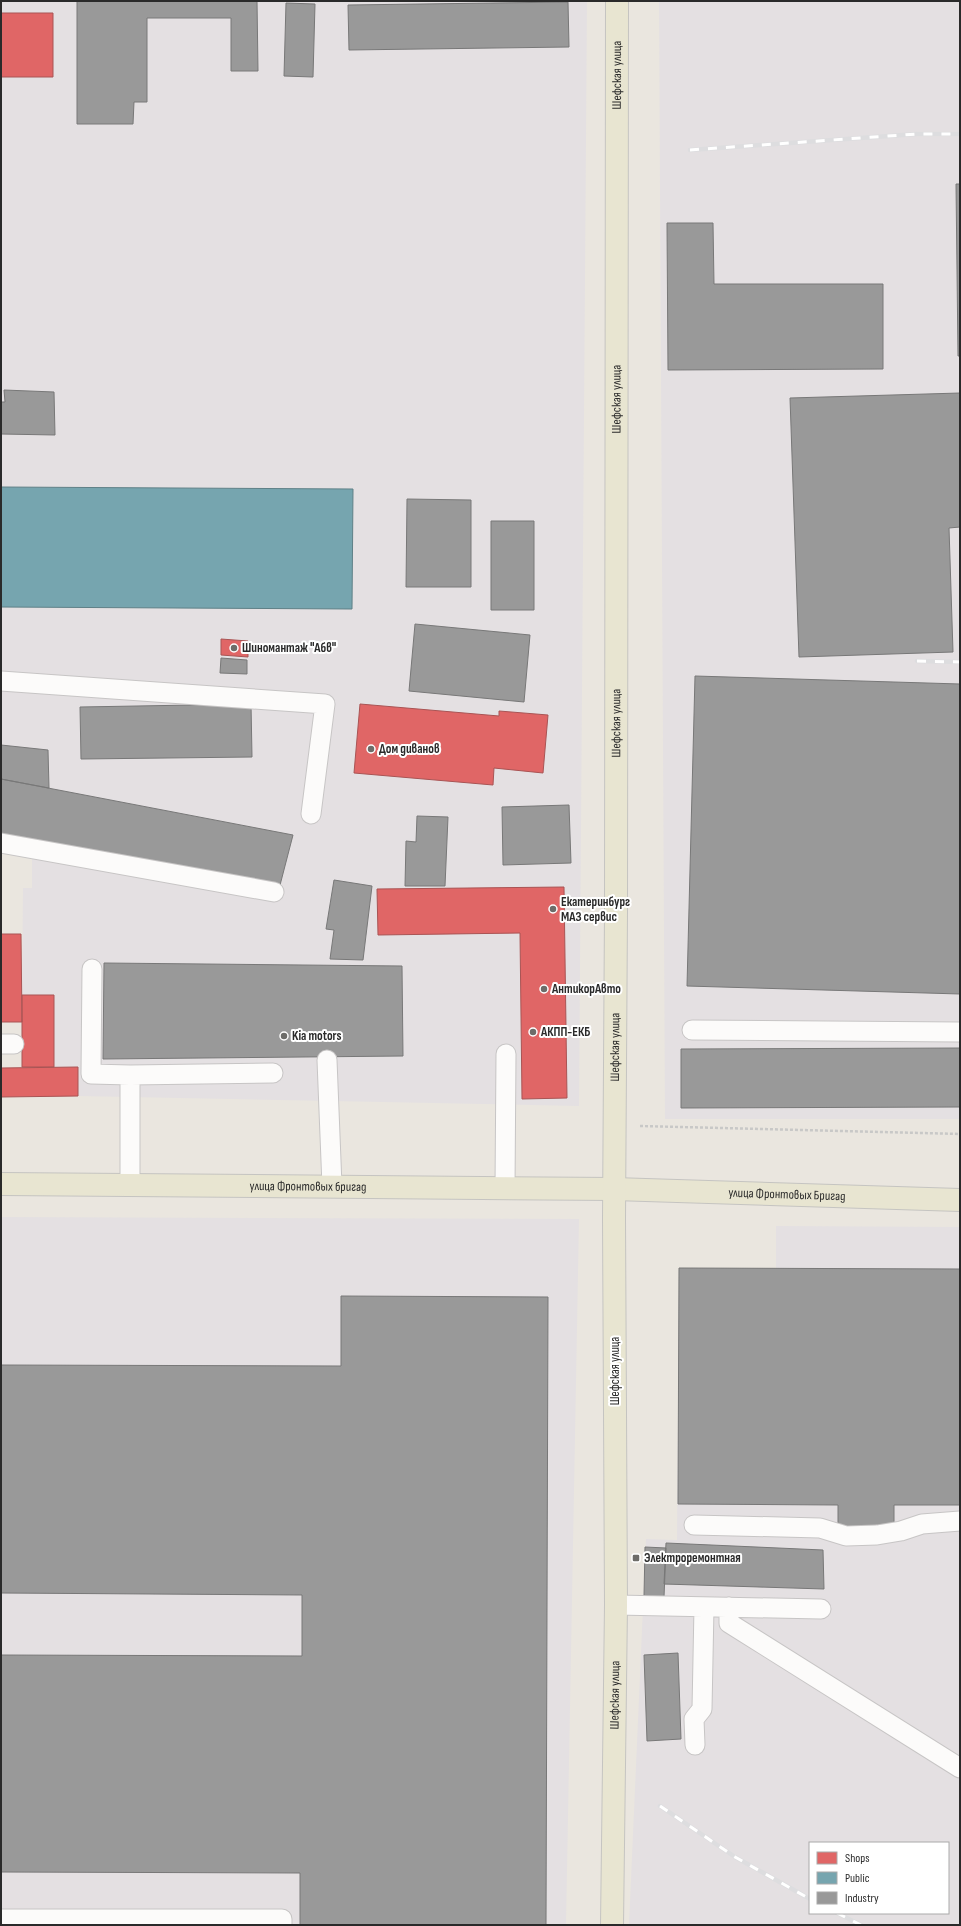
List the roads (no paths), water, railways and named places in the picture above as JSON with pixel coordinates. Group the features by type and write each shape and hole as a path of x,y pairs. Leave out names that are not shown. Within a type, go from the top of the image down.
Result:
{"main road":[{"name":"Шефская улица","path":"612,1925 616,1605 614,1188 616,912 617,1"},
{"name":"улица Фронтовых бригад","path":"1,1184 614,1188"},
{"name":"улица Фронтовых Бригад","path":"614,1188 960,1200"}],"lane":[{"path":"1,680 325,704 311,814"},
{"path":"1,843 274,892"},
{"path":"92,969 91,1074 130,1075 274,1073"},
{"path":"692,1030 960,1032"},
{"path":"506,1054 506,1188"},
{"path":"327,1060 332,1186"},
{"path":"130,1075 130,1185"},
{"path":"694,1525 820,1528 846,1536 877,1535 901,1532 922,1524 960,1521"},
{"path":"616,1605 821,1609"},
{"path":"695,1745 694,1719 702,1709 704,1607"},
{"path":"728,1607 729,1624 960,1768"},
{"path":"1,1919 282,1919 282,1925"}],"railway":[{"path":"690,150 917,134 960,134"},
{"path":"917,661 960,662"},
{"path":"660,1806 735,1857 809,1898"},
{"path":"839,1914 861,1925"}],"place":[{"name":"Шиномантаж \"Абв\"","path":"234,648"},
{"name":"Дом диванов","path":"371,749"},
{"name":"Екатеринбург МАЗ сервис","path":"553,909"},
{"name":"АнтикорАвто","path":"544,989"},
{"name":"АКПП-ЕКБ","path":"533,1032"},
{"name":"Kia motors","path":"284,1036"},
{"name":"Электроремонтная","path":"636,1558"}]}
